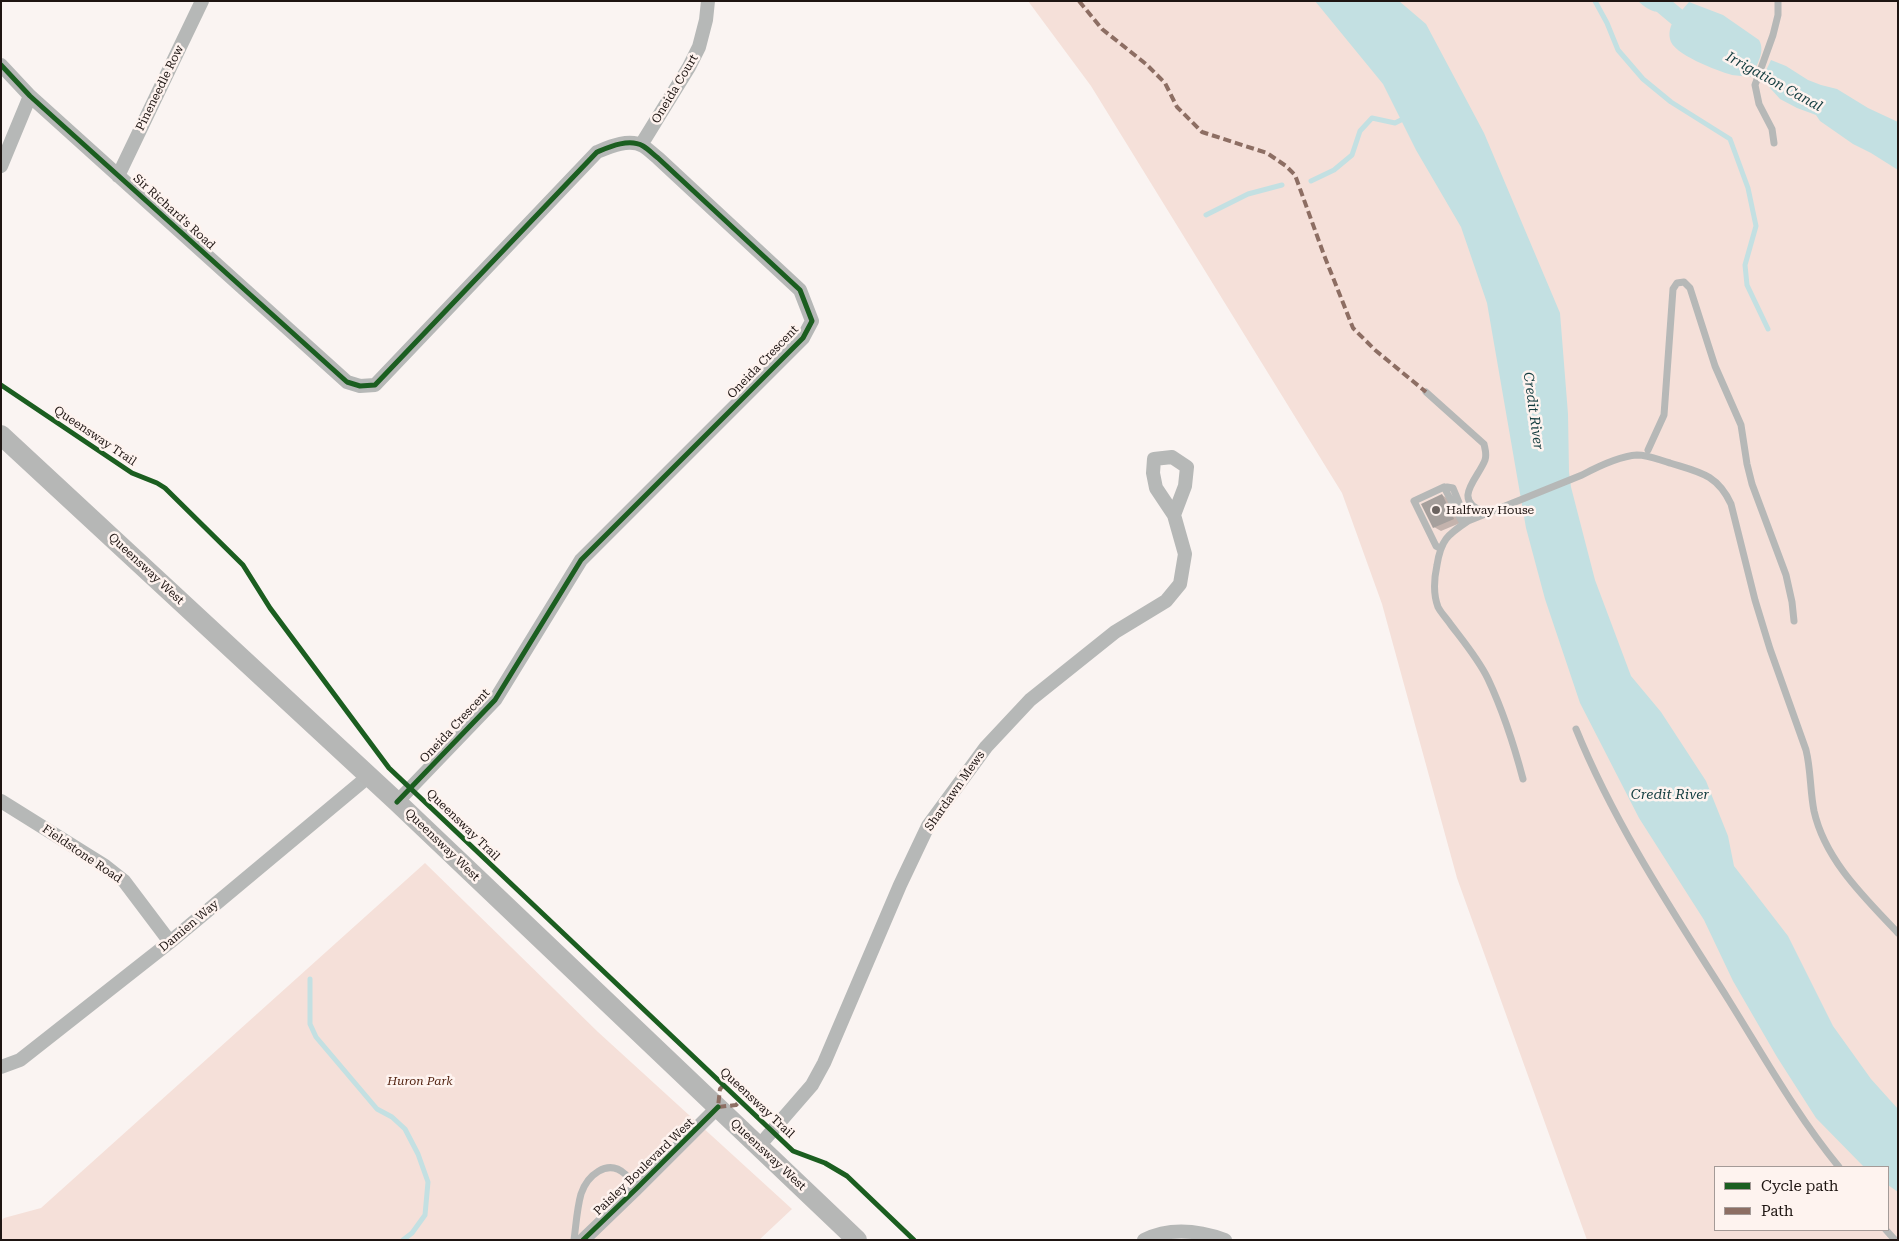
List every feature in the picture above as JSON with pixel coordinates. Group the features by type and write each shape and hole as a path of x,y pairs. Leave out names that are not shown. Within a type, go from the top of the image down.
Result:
{"street":[{"name":"Pineneedle Row","path":"118,176 202,1"},
{"name":"Oneida Court","path":"641,144 689,67 699,47 706,20 708,1"},
{"name":"Sir Richard's Road","path":"1,65 30,96 348,382 360,386 375,385 597,152 612,146 629,143 641,144"},
{"path":"1,166 30,96"},
{"name":"Oneida Crescent","path":"397,802 495,700 581,560 803,338 812,321 800,290 641,144"},
{"name":"Queensway West","path":"1,434 397,802 857,1240"},
{"name":"Shardawn Mews","path":"759,1146 812,1085 824,1063 900,885 928,826 986,747 1030,700 1115,632 1166,600 1180,584 1185,554 1174,514"},
{"name":"Damien Way","path":"1,1067 20,1060 170,942 369,776"},
{"name":"Fieldstone Road","path":"1,801 105,866 124,881 170,942"},
{"name":"Paisley Boulevard West","path":"583,1240 718,1108"},
{"path":"1144,1240 1178,1231 1208,1234 1225,1240"}],"lane":[{"path":"1774,143 1772,129 1759,104 1756,92 1757,79 1778,15 1778,1"},
{"path":"1648,450 1664,415 1674,289 1677,283 1684,282 1690,288 1715,366 1741,425 1746,464 1786,575 1794,621"},
{"path":"1426,392 1484,444 1485,460 1471,482 1468,491 1470,502 1476,508 1483,511 1450,533 1440,548 1434,590 1439,609 1487,677 1524,779"},
{"path":"1468,521 1511,502 1582,475 1597,467 1634,455 1647,456 1706,474 1718,482 1726,492 1731,504 1755,600 1770,649 1806,750 1810,764 1814,810 1822,835 1832,857 1850,881 1898,933"},
{"path":"1440,548 1436,546 1414,501 1444,487 1460,520 1465,517 1453,488 1447,487"},
{"path":"1576,729 1590,764 1615,812 1685,932 1802,1116 1837,1166"},
{"path":"574,1240 581,1194 592,1175 602,1168 616,1169 625,1174 636,1189"}],"green space":[{"path":"1028,1 1898,1 1898,1240 1587,1240 1457,878 1382,604 1342,493 1091,86"},
{"name":"Huron Park","path":"425,863 598,1032 792,1209 759,1240 1,1240 1,1221 4,1218 41,1208"}],"water":[{"name":"Credit River","path":"1315,1 1399,1 1426,24 1484,133 1560,313 1568,414 1571,487 1595,580 1631,676 1661,712 1706,781 1728,836 1734,866 1788,936 1833,1026 1871,1079 1898,1109 1898,1192 1889,1186 1889,1166 1863,1166 1816,1118 1777,1057 1733,981 1704,920 1639,818 1580,703 1545,599 1526,528 1487,303 1461,227 1416,150 1383,84"},
{"path":"1638,1 1671,1 1663,10 1655,12"},
{"path":"1689,2 1723,15 1759,40 1761,54 1752,77 1732,75 1707,66 1687,56 1673,45 1670,39 1670,28"},
{"path":"1771,60 1786,66 1808,80 1837,89 1868,108 1898,122 1898,170 1853,144 1820,121 1816,115 1780,99 1762,79"}],"building":[{"name":"Halfway House","path":"1442,494 1454,519 1433,528 1421,504"}],"waterway":[{"path":"1595,1 1607,23 1618,50 1643,79 1671,102 1730,139 1748,188 1756,226 1745,265 1747,285 1768,329"},
{"name":"Irrigation Canal","path":"1658,1 1695,32"},
{"path":"1311,181 1334,170 1352,155 1360,131 1372,118 1395,123 1407,117"},
{"path":"1206,215 1248,194 1282,185"},
{"path":"310,979 310,1024 316,1037 377,1109 392,1117 405,1129 418,1154 428,1182 425,1215 412,1233 403,1240"}],"marked path":[{"path":"1079,1 1102,29 1146,64 1165,83 1177,107 1202,132 1267,153 1286,166 1295,175 1353,328 1375,350 1426,392"},
{"path":"724,1085 720,1089 718,1107 736,1105 741,1100"}],"cycle path":[{"path":"1,65 30,96 347,382 360,386 375,385 597,152 619,144 632,143 649,150 800,290 812,321 803,338 581,560 495,700 397,802"},
{"name":"Queensway Trail","path":"1,385 132,473 165,488 243,565 270,608 389,768 793,1151 825,1163 847,1176 914,1240"},
{"path":"583,1240 718,1107"}],"place":[{"name":"Halfway House","path":"1436,510"}]}
